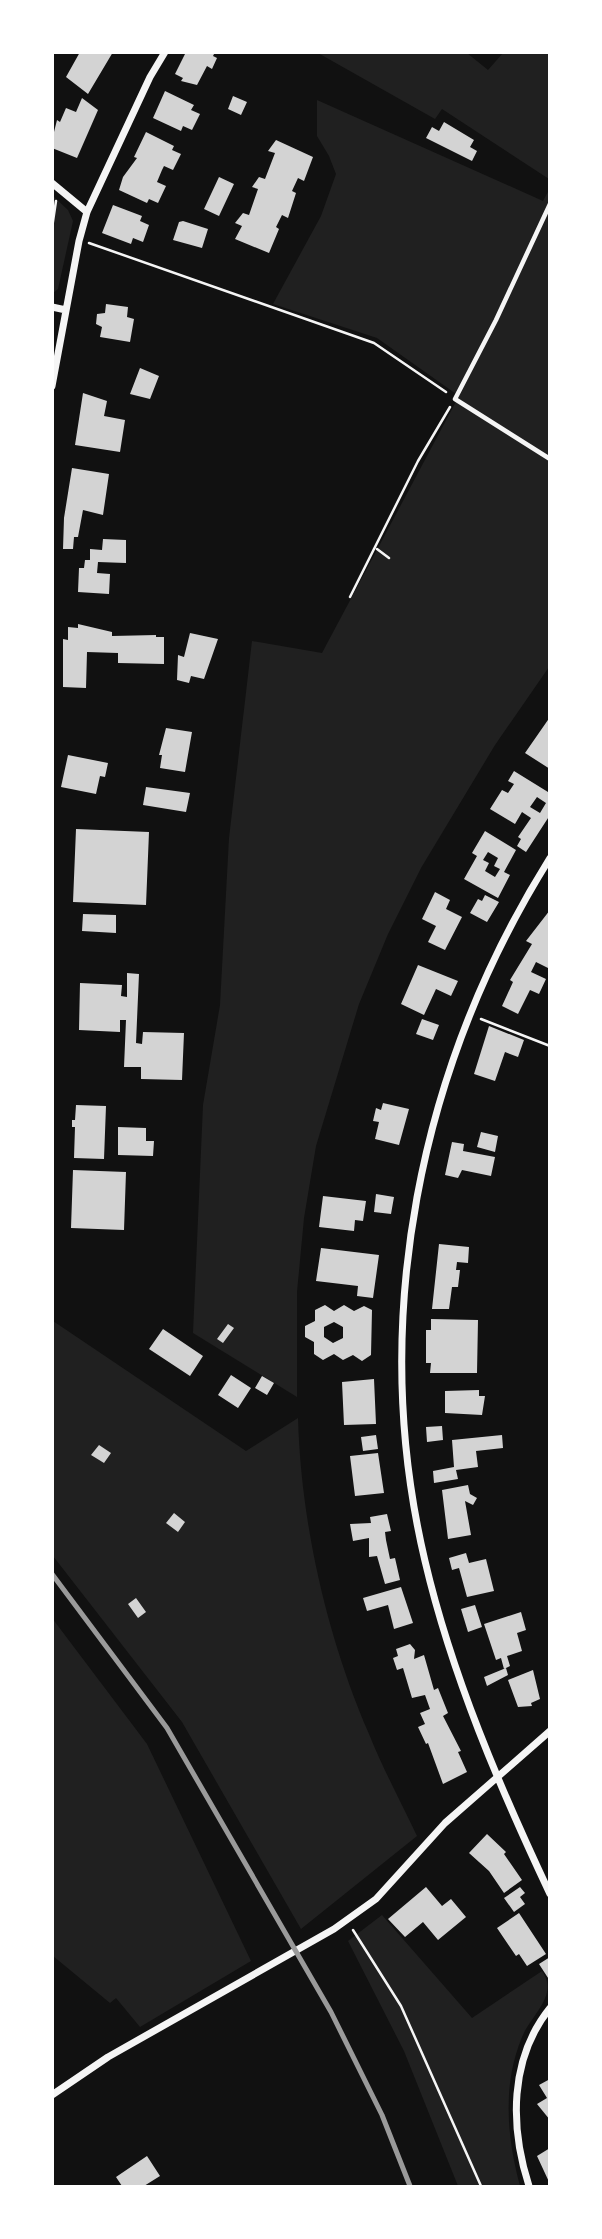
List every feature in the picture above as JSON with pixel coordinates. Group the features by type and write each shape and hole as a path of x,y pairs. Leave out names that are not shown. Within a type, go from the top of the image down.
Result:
{"street":[{"path":"52,386 79,240 87,212 150,77 165,52"},
{"path":"52,183 87,212"},
{"path":"52,307 65,310"},
{"path":"550,858 508,928 468,1013 438,1103 412,1213 404,1288 401,1375 411,1493 425,1562 443,1629 498,1774 550,1894"},
{"path":"52,2095 108,2057 334,1929 376,1899 445,1823 550,1731"},
{"path":"529,2186 515,2118 518,2076 527,2043 550,2008"}],"lane":[{"path":"550,204 496,320 455,399 550,459"}],"path":[{"path":"52,228 57,199 64,192"},
{"path":"79,240 374,343 455,399 418,461 350,597"},
{"path":"376,548 389,558"},
{"path":"468,1013 550,1046"},
{"path":"346,1920 401,2006 481,2186"}],"shaded area":[{"path":"318,53 467,53 488,70 503,53 549,53 549,179 442,109 435,119"},
{"path":"317,100 543,201 549,190 549,667 495,745 421,868 388,934 359,1004 316,1146 304,1218 297,1292 297,1397 193,1333 203,1105 220,1005 229,838 252,641 322,653 459,396 377,338 273,304 321,216 336,174 317,136"},
{"path":"53,196 68,210 73,221 58,289 53,293"},
{"path":"53,1321 246,1451 298,1418 304,1498 329,1619 369,1734 417,1836 301,1929 182,1722 53,1556"},
{"path":"52,1618 147,1744 251,1961 140,2027 116,1998 110,2003 53,1956"},
{"path":"382,1915 472,2018 542,1971 546,1980 546,1996 522,2037 511,2074 509,2093 512,2149 520,2186 458,2186 404,2051 348,1941"}],"building":[{"path":"80,52 113,52 88,94 66,77"},
{"path":"186,52 215,52 213,56 217,58 212,69 207,66 197,85 181,81 183,78 175,74"},
{"path":"165,91 194,105 191,110 200,114 192,130 183,126 181,131 153,118"},
{"path":"233,96 247,102 241,115 228,109"},
{"path":"82,98 98,110 77,158 52,148 52,140 57,120 60,122 66,108 76,112"},
{"path":"444,122 474,140 470,147 477,151 472,161 426,138 432,127 439,131"},
{"path":"146,132 174,146 172,150 181,154 173,170 164,166 162,170 157,182 166,186 158,203 149,199 147,203 119,190 123,177 137,158 134,157"},
{"path":"276,140 313,157 304,181 298,178 292,191 296,193 288,218 282,215 269,253 235,239 242,226 235,223 243,213 249,215 258,189 252,187 259,177 265,179 275,153 268,151"},
{"path":"219,177 234,184 219,216 204,209"},
{"path":"113,205 142,216 140,221 149,225 143,242 133,238 131,244 102,233"},
{"path":"179,222 208,229 202,248 173,240"},
{"path":"106,304 128,307 127,317 134,319 130,342 100,337 102,327 96,324 97,314 105,313"},
{"path":"140,368 159,376 150,399 130,394"},
{"path":"83,393 107,401 104,416 125,420 120,452 75,445"},
{"path":"72,468 109,474 103,515 83,510 73,549 63,549 64,518"},
{"path":"103,539 126,540 126,563 98,562 97,573 110,574 109,594 78,592 79,568 84,568 85,560 90,560 90,549 102,550"},
{"path":"78,624 112,632 112,636 164,637 164,664 118,663 118,653 87,652 86,688 63,687 63,639 68,640 68,627 78,628"},
{"path":"190,633 218,639 204,679 191,676 189,683 177,680 178,655 184,657"},
{"path":"550,717 550,769 525,753"},
{"path":"166,728 192,732 185,772 160,768 162,755 159,755"},
{"path":"68,755 108,763 105,777 100,776 96,794 61,787"},
{"path":"514,771 548,792 550,788 550,815 526,852 517,846 521,839 518,837 531,818 522,812 515,824 490,809 502,790 508,793 514,784 508,781","holes":["537,797 546,803 540,813 530,807"]},
{"path":"146,787 190,793 186,812 143,805"},
{"path":"76,829 149,832 146,905 73,902"},
{"path":"485,831 516,850 504,872 510,875 498,898 464,879 477,856 472,853","holes":["488,852 498,858 494,866 500,869 495,877 485,871 489,863 483,860"]},
{"path":"435,892 450,900 446,909 462,917 445,950 428,942 436,926 422,919"},
{"path":"485,895 499,902 487,922 470,913 478,899 482,901"},
{"path":"550,910 550,969 536,962 531,972 546,979 539,994 530,990 518,1014 502,1006 513,982 510,980 532,944 526,941"},
{"path":"83,914 116,915 116,933 82,931"},
{"path":"418,965 458,981 451,996 436,989 424,1015 401,1004"},
{"path":"127,973 139,974 136,1043 142,1044 143,1032 184,1033 182,1080 141,1079 141,1067 124,1067 126,1020 120,1020 120,1032 79,1030 80,983 122,985 121,996 127,997"},
{"path":"422,1019 439,1025 433,1040 416,1034"},
{"path":"489,1026 524,1040 518,1057 505,1052 495,1081 474,1074"},
{"path":"383,1103 409,1109 399,1145 375,1139 379,1122 373,1121 376,1108 381,1110"},
{"path":"76,1105 106,1106 104,1159 74,1158 75,1127 72,1127 72,1120 75,1120"},
{"path":"118,1127 146,1128 146,1141 154,1141 153,1156 118,1155"},
{"path":"481,1132 498,1136 495,1152 477,1147"},
{"path":"452,1142 464,1144 463,1151 495,1157 491,1176 462,1170 458,1178 445,1175"},
{"path":"73,1170 126,1172 124,1230 71,1228"},
{"path":"376,1194 394,1197 391,1214 374,1212"},
{"path":"323,1196 366,1201 363,1221 355,1220 354,1231 319,1227"},
{"path":"439,1244 469,1247 468,1263 457,1262 456,1270 460,1270 458,1287 452,1287 449,1309 432,1309"},
{"path":"321,1248 379,1255 373,1298 357,1296 358,1286 316,1281"},
{"path":"325,1305 334,1311 344,1305 354,1311 364,1306 372,1310 371,1355 362,1361 353,1355 343,1360 334,1354 323,1360 314,1354 314,1342 305,1337 305,1326 315,1321 315,1310","holes":["334,1322 343,1327 343,1338 333,1343 324,1337 324,1327"]},
{"path":"431,1319 478,1320 477,1373 430,1373 431,1363 426,1363 426,1330 431,1330"},
{"path":"228,1324 234,1328 223,1343 217,1339"},
{"path":"163,1329 203,1356 190,1376 149,1349"},
{"path":"231,1375 251,1388 238,1408 218,1395"},
{"path":"262,1376 274,1383 267,1395 255,1388"},
{"path":"374,1379 376,1424 344,1425 342,1382"},
{"path":"479,1390 479,1396 485,1396 482,1415 445,1413 445,1391"},
{"path":"442,1426 443,1440 427,1442 426,1427"},
{"path":"376,1435 378,1449 363,1451 361,1437"},
{"path":"502,1435 503,1448 476,1451 478,1467 456,1470 458,1479 434,1483 433,1471 454,1467 452,1440"},
{"path":"99,1445 111,1453 104,1463 91,1455"},
{"path":"378,1453 384,1493 355,1496 350,1456"},
{"path":"468,1485 470,1494 477,1498 473,1505 465,1501 471,1535 448,1539 442,1490"},
{"path":"174,1513 185,1522 178,1532 166,1523"},
{"path":"387,1514 391,1531 385,1532 386,1540 390,1559 395,1558 400,1580 385,1584 377,1556 369,1557 369,1538 353,1541 350,1524 371,1523 370,1517"},
{"path":"466,1553 469,1563 486,1559 494,1591 467,1597 459,1568 452,1570 449,1558"},
{"path":"401,1587 413,1623 394,1629 388,1605 367,1611 363,1598"},
{"path":"136,1598 146,1612 138,1618 128,1604"},
{"path":"475,1605 482,1627 468,1632 461,1609"},
{"path":"521,1612 526,1630 517,1633 522,1651 507,1656 510,1666 504,1669 501,1658 496,1660 484,1624"},
{"path":"410,1644 415,1650 414,1659 424,1655 434,1690 438,1688 448,1713 443,1716 461,1751 458,1752 467,1772 443,1784 428,1743 426,1744 418,1727 425,1724 420,1713 430,1709 425,1695 412,1698 403,1668 397,1670 393,1658 398,1656 396,1649"},
{"path":"506,1668 508,1675 487,1686 484,1677"},
{"path":"533,1670 540,1699 531,1703 532,1706 518,1707 508,1680"},
{"path":"487,1834 506,1852 504,1854 522,1880 504,1893 489,1871 469,1853"},
{"path":"426,1887 442,1906 451,1899 466,1917 438,1940 423,1922 405,1937 388,1919"},
{"path":"520,1887 525,1893 520,1897 525,1904 514,1912 504,1898"},
{"path":"519,1913 546,1954 527,1966 519,1954 516,1956 497,1928"},
{"path":"550,1957 550,1981 539,1964"},
{"path":"550,2079 550,2120 537,2104 547,2098 539,2085"},
{"path":"550,2148 550,2184 537,2156"},
{"path":"147,2156 160,2176 144,2186 122,2186 116,2177"}],"railway":[{"path":"52,1574 167,1728 331,2012 382,2115 410,2186"}]}
